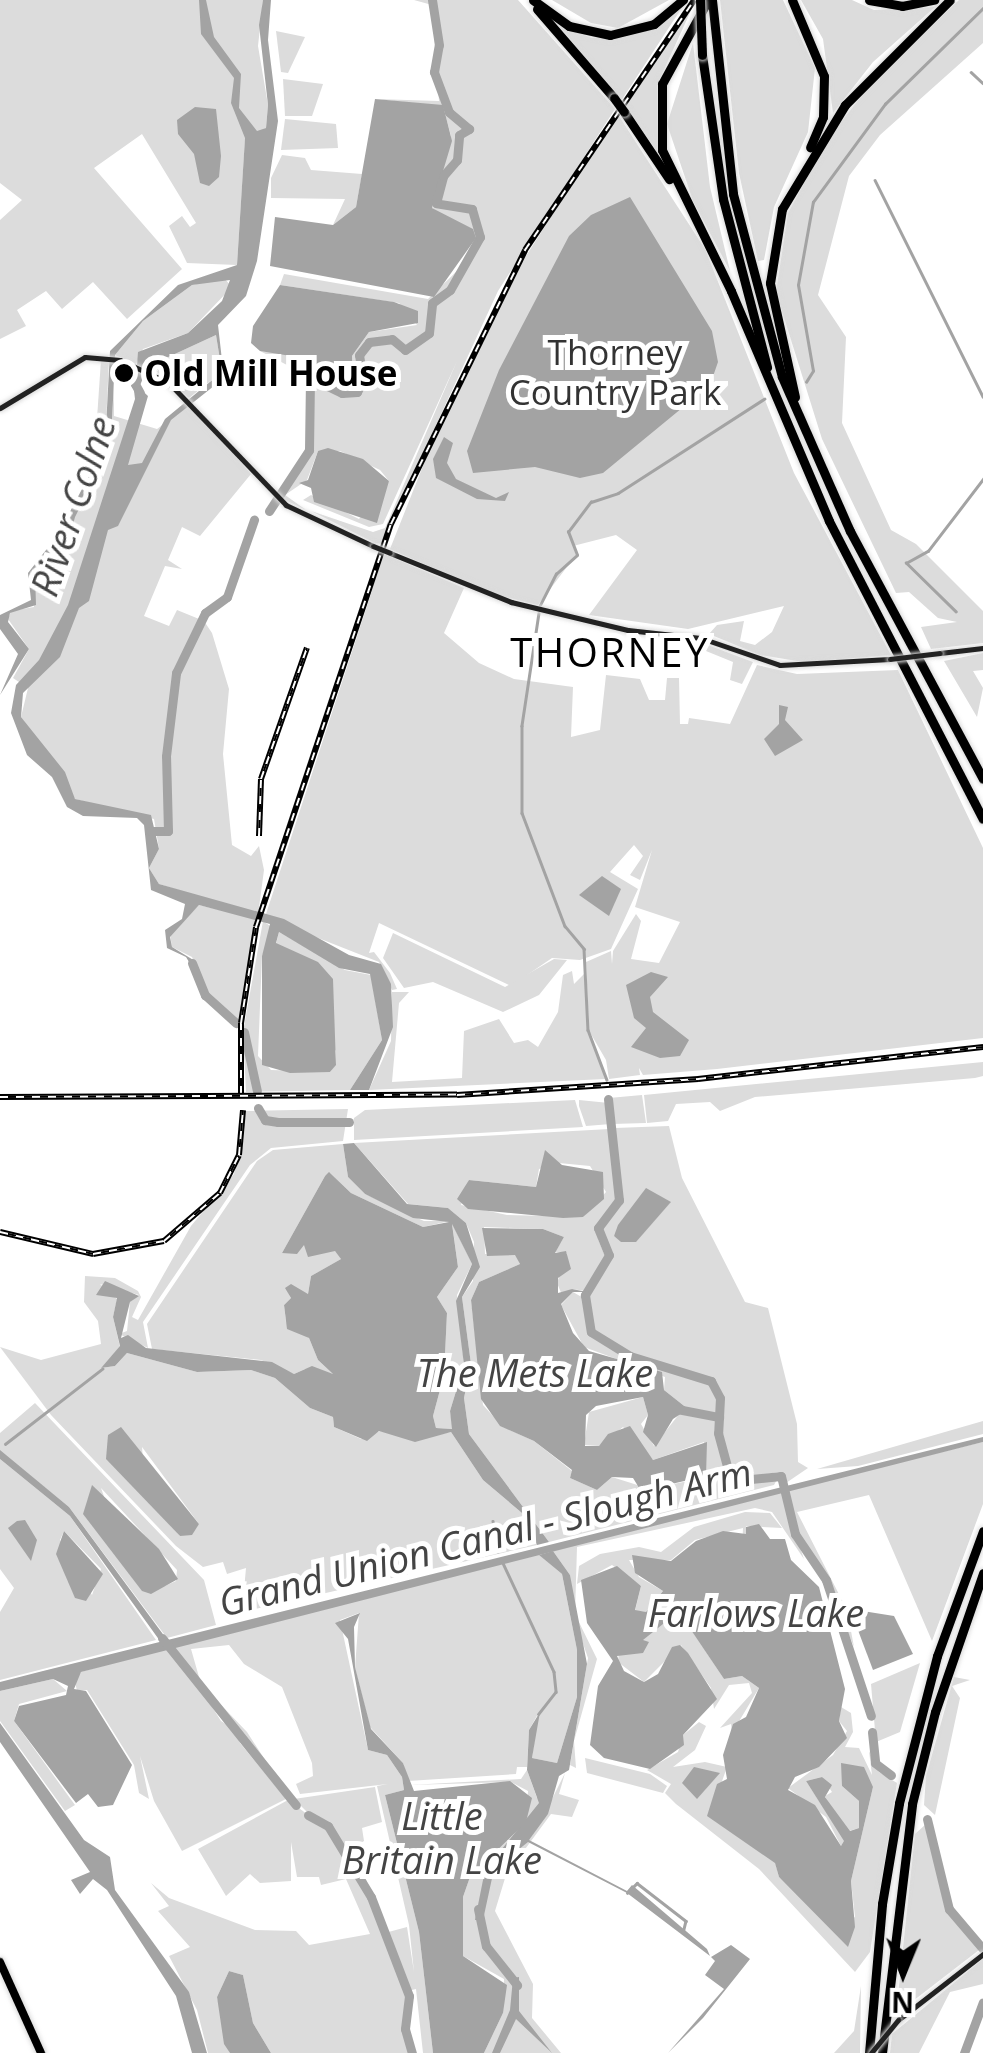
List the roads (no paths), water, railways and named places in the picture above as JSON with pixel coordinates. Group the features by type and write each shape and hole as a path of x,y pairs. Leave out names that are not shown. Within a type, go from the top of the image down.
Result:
{"highway":[{"path":"531,0 569,26 610,35 654,24 683,0"},
{"path":"531,0 614,98 682,198"},
{"path":"700,0 702,54 722,199 771,384"},
{"path":"710,0 743,241 799,414 850,531 983,779"},
{"path":"710,0 668,68 658,100 660,146 771,384 836,535 983,819"},
{"path":"792,0 825,85 822,116 778,219 770,275 799,414"},
{"path":"869,0 902,6 934,0"},
{"path":"803,167 870,75 950,0"},
{"path":"870,2053 882,1904 899,1803 938,1656 983,1531"},
{"path":"882,2053 912,1804 934,1712 983,1574"}],"main road":[{"path":"0,1962 40,2053"}],"street":[{"path":"0,408 65,366 104,355 154,373 184,397 276,498 373,546 539,608 628,630 701,638 780,665 890,659 983,648"},
{"path":"870,2053 898,2020 980,1956"}],"water":[{"path":"199,0 206,0 214,37 241,74 239,108 257,131 266,128 268,105 259,25 263,0 271,0 268,40 278,121 257,261 246,296 218,325 224,378 171,420 118,526 108,530 89,601 79,608 60,657 23,693 21,717 65,772 75,799 151,815 159,849 149,868 159,884 284,919 349,955 381,964 391,984 393,1027 369,1090 350,1090 382,1040 370,974 339,968 279,932 276,943 318,962 333,979 336,1065 330,1072 290,1073 262,1065 262,956 270,924 199,905 170,937 172,947 195,961 200,971 195,972 186,957 167,948 165,930 182,919 185,904 151,890 144,825 137,818 83,816 67,807 52,777 27,755 11,713 16,685 39,660 68,605 135,399 133,382 148,396 128,465 142,463 165,419 222,372 216,335 164,359 156,372 137,365 138,352 188,333 222,301 230,280 192,285 143,321 115,355 111,445 75,517 64,558 35,574 36,605 10,613 8,622 29,649 0,695 18,654 0,629 0,615 31,600 28,573 57,536 105,446 110,351 178,285 237,265 245,138 231,103 234,78 201,34"},
{"path":"375,99 443,105 452,141 432,208 473,229 476,238 434,297 270,266 275,217 333,225 356,207"},
{"path":"195,107 216,109 221,156 219,177 209,186 200,183 194,154 178,134 177,120"},
{"path":"630,197 712,331 718,362 710,385 603,473 580,478 535,467 473,473 467,451 499,370 569,236 591,215"},
{"path":"280,285 394,302 418,311 418,323 369,332 352,356 353,383 306,371 291,356 260,351 251,343 253,326"},
{"path":"444,437 453,443 447,463 456,479 496,498 509,492 505,501 477,499 436,478 433,459"},
{"path":"328,448 363,459 389,481 377,523 314,502 311,488 299,483 308,480 318,451"},
{"path":"779,705 788,707 785,720 803,740 775,756 764,739 779,724"},
{"path":"602,876 621,889 609,916 579,895"},
{"path":"651,972 668,977 650,997 653,1012 689,1040 680,1056 660,1058 631,1047 646,1028 634,1018 626,985"},
{"path":"354,1143 407,1204 448,1208 466,1223 480,1267 462,1297 471,1364 464,1398 469,1434 549,1542 537,1545 522,1513 483,1480 451,1432 415,1442 379,1431 367,1441 334,1427 333,1417 310,1408 275,1378 251,1370 197,1372 127,1353 115,1366 101,1368 120,1346 113,1317 117,1298 96,1295 105,1281 139,1296 130,1302 121,1338 128,1335 146,1348 272,1362 294,1374 312,1366 333,1374 318,1360 309,1338 287,1329 284,1305 291,1298 285,1288 291,1284 308,1294 311,1276 341,1259 335,1251 308,1257 304,1245 297,1254 282,1253 325,1176 329,1172 351,1193 423,1227 449,1222 413,1218 365,1194 348,1177 343,1144","holes":["452,1224 472,1264 456,1301 464,1365 450,1411 452,1429 436,1428 433,1416 444,1375 447,1313 437,1297 458,1267"]},
{"path":"545,1150 562,1165 603,1172 604,1199 583,1217 468,1209 457,1199 469,1180 536,1187"},
{"path":"646,1188 671,1202 636,1242 621,1242 614,1236 618,1225"},
{"name":"The Mets Lake","path":"482,1228 543,1229 564,1237 555,1253 566,1251 571,1269 558,1278 558,1293 572,1289 587,1292 573,1292 561,1304 573,1333 589,1351 662,1372 664,1390 688,1409 673,1419 656,1447 643,1432 648,1415 643,1397 596,1406 586,1415 585,1446 599,1446 608,1434 630,1426 653,1460 707,1442 706,1476 641,1491 633,1478 612,1477 597,1490 570,1478 572,1470 534,1441 500,1426 481,1399 471,1300 479,1282 520,1264 515,1255 487,1256"},
{"path":"121,1427 199,1524 192,1535 180,1536 106,1459 108,1435"},
{"path":"983,1437 983,1442 81,1672 74,1689 86,1691 132,1765 113,1805 98,1807 88,1794 76,1803 14,1721 19,1706 66,1695 68,1686 53,1679 0,1691 0,1682"},
{"path":"0,1450 69,1507 168,1641 160,1641 70,1516 0,1459"},
{"path":"92,1485 159,1549 178,1579 151,1594 142,1591 83,1514"},
{"path":"25,1520 37,1540 31,1561 8,1528"},
{"name":"Farlows Lake","path":"759,1524 770,1539 785,1539 791,1560 819,1587 845,1689 839,1721 847,1738 819,1767 795,1777 788,1790 815,1805 841,1846 844,1841 806,1781 822,1777 832,1785 825,1797 850,1831 859,1828 859,1801 842,1786 841,1763 864,1767 873,1787 851,1881 855,1927 848,1947 779,1877 775,1863 707,1816 717,1784 727,1779 723,1755 733,1724 746,1717 759,1688 742,1676 724,1679 685,1621 673,1616 643,1640 649,1642 643,1653 617,1656 624,1671 644,1682 658,1674 672,1647 680,1645 688,1653 717,1699 683,1735 684,1745 650,1769 604,1758 590,1745 598,1686 613,1661 587,1623 581,1580 617,1566 641,1586 635,1610 646,1612 663,1591 635,1573 632,1555 671,1561 696,1541 723,1531 746,1534 746,1527"},
{"path":"64,1531 103,1574 86,1601 75,1598 56,1554"},
{"path":"553,1551 570,1575 587,1664 569,1770 559,1776 548,1814 529,1840 627,1891 632,1885 707,1949 710,1956 627,1893 528,1842 494,1869 483,1920 475,1920 485,1870 539,1803 527,1770 529,1730 540,1712 532,1758 557,1763 577,1697 577,1650 562,1574 539,1555"},
{"path":"850,1609 894,1616 913,1654 873,1670"},
{"name":"Little Britain Lake","path":"360,1613 354,1627 355,1667 371,1729 403,1763 414,1791 510,1781 532,1798 526,1822 470,1877 463,1897 463,1956 507,1985 503,2013 484,2053 433,2053 419,1932 385,1795 404,1790 402,1777 387,1755 368,1750 348,1639 335,1623"},
{"path":"0,1723 84,1840 110,1857 115,1890 189,1992 207,2053 192,2053 176,1996 107,1890 93,1879 80,1894 71,1880 90,1872 0,1742"},
{"path":"694,1767 720,1773 697,1799 682,1783"},
{"path":"731,1945 750,1959 703,2018 668,2053 724,1989 705,1975 715,1961 711,1957"},
{"path":"229,1971 243,1975 253,2023 271,2053 230,2053 224,2044 217,1997"},
{"path":"519,1977 519,2011 552,2053 516,2019 500,2053 492,2053 510,2010 513,1978"}],"waterway":[{"path":"313,379 342,393 357,392 363,380 359,355 369,342 392,339 405,350 429,333 432,303 450,290 480,237 472,209 436,203 443,176 457,160 459,135 469,129 449,112 434,72 439,45 432,0"},
{"path":"806,382 813,371 798,285 813,202 885,104 983,8"},
{"path":"971,72 983,83"},
{"path":"875,180 983,397"},
{"name":"River Colne","path":"140,393 135,384 144,363"},
{"path":"269,511 309,450 310,380"},
{"path":"540,605 556,574 577,555 568,532 591,502 618,493 764,399"},
{"path":"956,612 906,563 928,551 983,479"},
{"path":"151,831 168,831 166,756 176,673 205,613 227,597 254,520"},
{"path":"539,613 522,726 522,813 565,926 584,949 588,1030 607,1080"},
{"path":"192,963 205,995 236,1023"},
{"path":"244,1032 257,1091"},
{"name":"Grand Union Canal - Slough Arm","path":"608,1099 619,1200 598,1228 609,1255 585,1295 591,1332 630,1356 711,1381 720,1398 718,1433 731,1481 781,1476 795,1534 826,1580 871,1716"},
{"path":"258,1108 265,1120 349,1122"},
{"path":"5,1444 102,1369"},
{"path":"677,1409 719,1417"},
{"name":"Grand Union Canal - Slough Arm","path":"493,1521 498,1552"},
{"name":"Grand Union Canal - Slough Arm","path":"503,1563 554,1672 556,1692 539,1714"},
{"path":"162,1638 296,1805"},
{"path":"872,1732 875,1763 891,1775"},
{"path":"308,1815 328,1826 371,1897 409,1996 405,2029 412,2053"},
{"path":"927,1819 949,1909 983,1949"},
{"path":"627,1893 637,1883 686,1921 683,1933"},
{"name":"River Colne","path":"478,1909 486,1946 517,1985"},
{"path":"964,2053 983,2002"}],"railway":[{"path":"241,1094 241,1023 256,927 391,524 525,250 694,0"},
{"path":"259,836 261,779 307,648"},
{"path":"0,1097 457,1095 698,1079 983,1047"},
{"path":"0,1232 93,1254 164,1241 220,1193 239,1155 243,1110"}],"place":[{"name":"Old Mill House","path":"124,373"}],"district":[{"name":"THORNEY","path":"610,652"}],"park label":[{"name":"Thorney Country Park","path":"615,372"}]}
